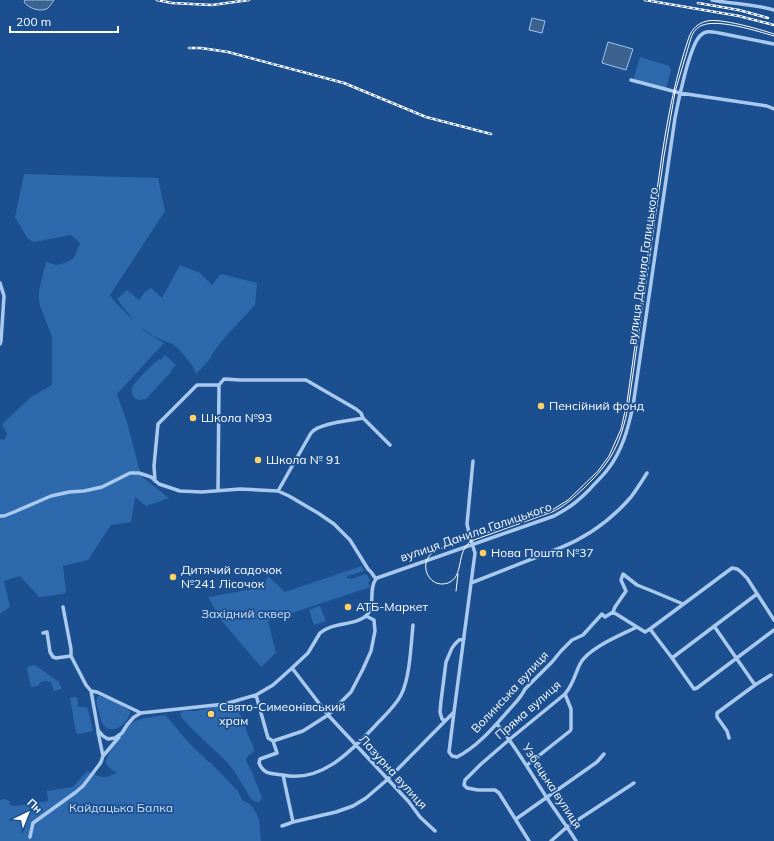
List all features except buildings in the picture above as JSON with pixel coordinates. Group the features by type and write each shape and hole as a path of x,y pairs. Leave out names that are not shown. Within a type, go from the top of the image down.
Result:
{"street":[{"path":"712,0 761,6 774,10"},
{"name":"вулиця Данила Галицького","path":"376,579 544,520 566,510 575,504 607,471 615,460 621,447 633,406 675,118 692,49 696,41 703,33 707,32 774,44"},
{"path":"631,80 680,93 774,108"},
{"path":"0,283 4,296 0,344"},
{"path":"218,490 219,385 224,379 306,380 356,409 390,445"},
{"path":"155,481 154,459 159,422 197,385 219,385"},
{"path":"278,490 312,431 322,426 363,418"},
{"name":"Волинська вулиця","path":"473,461 467,524 475,553 449,752 452,756 457,757 475,745 497,724 522,696 525,689 572,640 583,635 602,614 605,617 613,612"},
{"path":"0,516 4,516 51,496 102,487 130,473 139,473 151,477 159,484 180,491 202,492 240,489 278,490 334,524 352,544 376,579 372,585 371,604 366,616 361,619 322,631 308,653 273,685 256,695 225,704 141,713 134,717 103,756 101,762 83,786 33,823 30,837"},
{"path":"471,583 574,542 594,530 619,510 632,495 647,473"},
{"path":"683,604 652,590 637,586 623,574 621,580 626,591 613,612 645,632 732,568 740,571 774,620"},
{"path":"672,658 757,594"},
{"path":"63,607 71,656 86,685 91,691 103,756"},
{"path":"273,741 303,731 328,715 350,692 371,652 374,620 366,616"},
{"path":"256,695 268,738 273,741 277,753 260,758 259,763 264,772 289,776 305,776 320,771 340,760 357,745 390,711 401,695 406,684 413,625"},
{"path":"714,626 755,685"},
{"name":"Пряма вулиця","path":"516,819 499,793 495,790 478,790 467,788 464,785 465,780 510,739 565,694 571,686 580,663 587,654 637,627"},
{"path":"650,629 692,688 695,689 774,630"},
{"path":"43,633 47,632 50,652 53,657 71,656"},
{"path":"445,721 442,719 440,712 446,662 455,644 459,640 464,639"},
{"name":"Лазурна вулиця","path":"292,668 328,715 409,802 420,817 435,831"},
{"path":"729,738 727,731 716,715 755,685 771,675"},
{"path":"91,691 97,692 141,713"},
{"path":"527,766 570,731 571,709 565,694"},
{"path":"282,826 336,812 353,806 366,798 388,780 454,712"},
{"name":"Узбецька вулиця","path":"497,724 510,739 546,798 568,827 576,841"},
{"path":"98,730 108,739 115,738 122,733"},
{"path":"529,841 516,819 597,762 604,754"},
{"path":"283,775 293,822"},
{"path":"551,841 568,827 634,783"}],"green space":[{"path":"640,57 669,66 671,70 666,89 635,80 634,77"},
{"path":"24,174 158,178 165,211 110,295 135,322 117,299 127,290 139,300 145,292 151,288 162,298 180,265 200,273 212,285 221,274 257,283 255,305 225,337 214,351 210,359 196,374 192,365 179,349 172,344 153,336 141,327 147,333 164,343 117,394 127,422 141,476 169,498 146,506 135,497 131,522 111,525 88,560 63,566 66,592 63,594 39,597 20,576 4,581 10,607 0,614 0,439 4,440 7,434 2,424 31,397 52,385 52,337 40,306 39,291 46,262 56,265 65,263 74,258 80,243 71,235 34,242 28,239 15,217"},
{"path":"165,355 176,365 146,399 136,399 132,392 133,385 148,369 159,359 161,360"},
{"name":"Західний сквер","path":"362,566 364,571 347,576 347,578 352,579 365,574 370,581 368,582 370,587 268,621 276,653 261,667 221,620 208,597 263,587 268,576 285,592"},
{"path":"320,606 326,621 314,625 309,610"},
{"path":"35,665 59,682 61,689 54,691 51,682 45,681 41,682 38,686 31,687 27,668"},
{"path":"98,696 114,702 130,711 128,719 125,723 113,729 105,727 101,720 97,704"},
{"path":"77,697 78,707 86,707 88,709 93,731 79,734 76,733 70,698"},
{"path":"231,705 236,708 244,721 247,733 254,748 254,751 247,757 246,760 262,797 259,802 251,799 227,762 193,730 180,714 184,711 196,711 215,706"},
{"name":"Кайдацька Балка","path":"165,715 193,747 238,791 242,800 250,804 259,819 261,841 0,841 0,800 5,799 9,801 10,805 15,806 48,801 47,791 73,787 87,771 102,777 117,773 106,763 112,747 121,734 130,725 138,720"}],"shaded area":[{"path":"25,0 54,0 48,8 38,10 28,6 24,2"},
{"path":"532,18 545,21 542,33 529,30"},
{"path":"608,42 633,49 626,70 602,63"}],"tram line":[{"path":"774,34 740,24 713,20 698,25 689,37 676,80 664,140 627,402 621,429 609,456 598,471 568,500 552,510 437,550 431,554 427,560 426,566 427,572 434,582 441,584 448,583 453,580 459,570 463,552 471,541 557,510 584,488 610,458 621,435 629,402 664,156 675,92 692,36 701,26 718,23 738,26 774,36"},
{"path":"456,591 458,574"}],"railway":[{"path":"157,0 172,3 212,5 249,0"},
{"path":"645,0 739,16 774,25"},
{"path":"698,3 739,10 768,18"},
{"path":"189,48 201,48 228,52 344,83 426,117 491,134"}],"place":[{"name":"Пенсійний фонд","path":"541,406"},
{"name":"Школа №93","path":"193,418"},
{"name":"Школа № 91","path":"258,460"},
{"name":"Нова Пошта №37","path":"483,553"},
{"name":"Дитячий садочок №241 Лісочок","path":"173,577"},
{"name":"АТБ-Маркет","path":"348,607"},
{"name":"Свято-Симеонівський храм","path":"211,714"}]}
